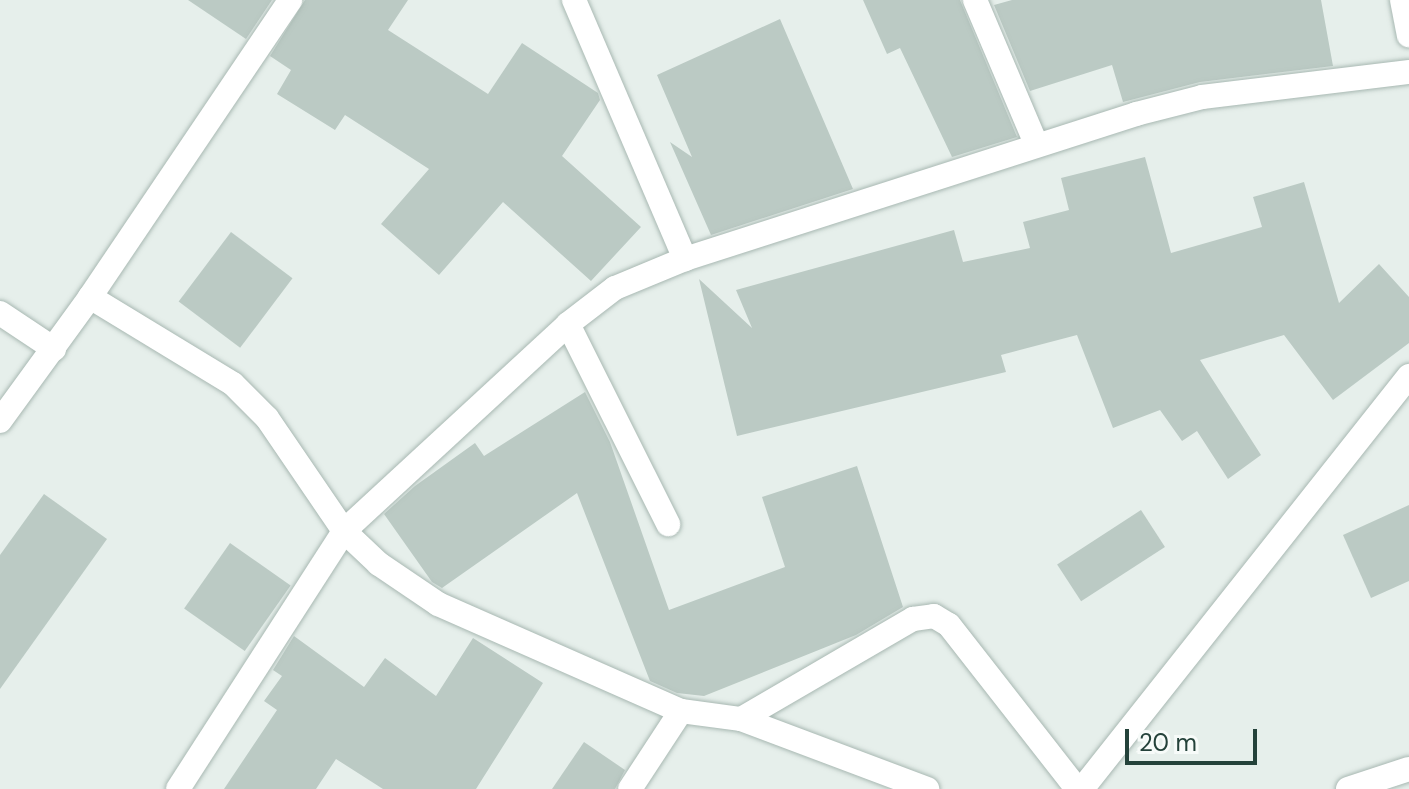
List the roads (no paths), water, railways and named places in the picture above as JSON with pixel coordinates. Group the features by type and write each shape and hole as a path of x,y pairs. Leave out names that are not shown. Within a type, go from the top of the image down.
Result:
{"street":[{"path":"0,421 90,297 290,0"},
{"path":"574,0 685,259"},
{"path":"975,0 1036,144"},
{"path":"1402,0 1409,35"},
{"path":"178,789 344,531 568,324 615,288 685,259 1036,144 1202,97 1409,72"},
{"path":"90,297 233,384 267,418 344,531 379,564 438,604 681,711 741,719 927,789"},
{"path":"0,313 54,349"},
{"path":"568,324 668,524"},
{"path":"741,719 913,619 934,616 949,625 1079,789 1409,376"},
{"path":"630,789 681,711"},
{"path":"1348,789 1409,769"}]}
